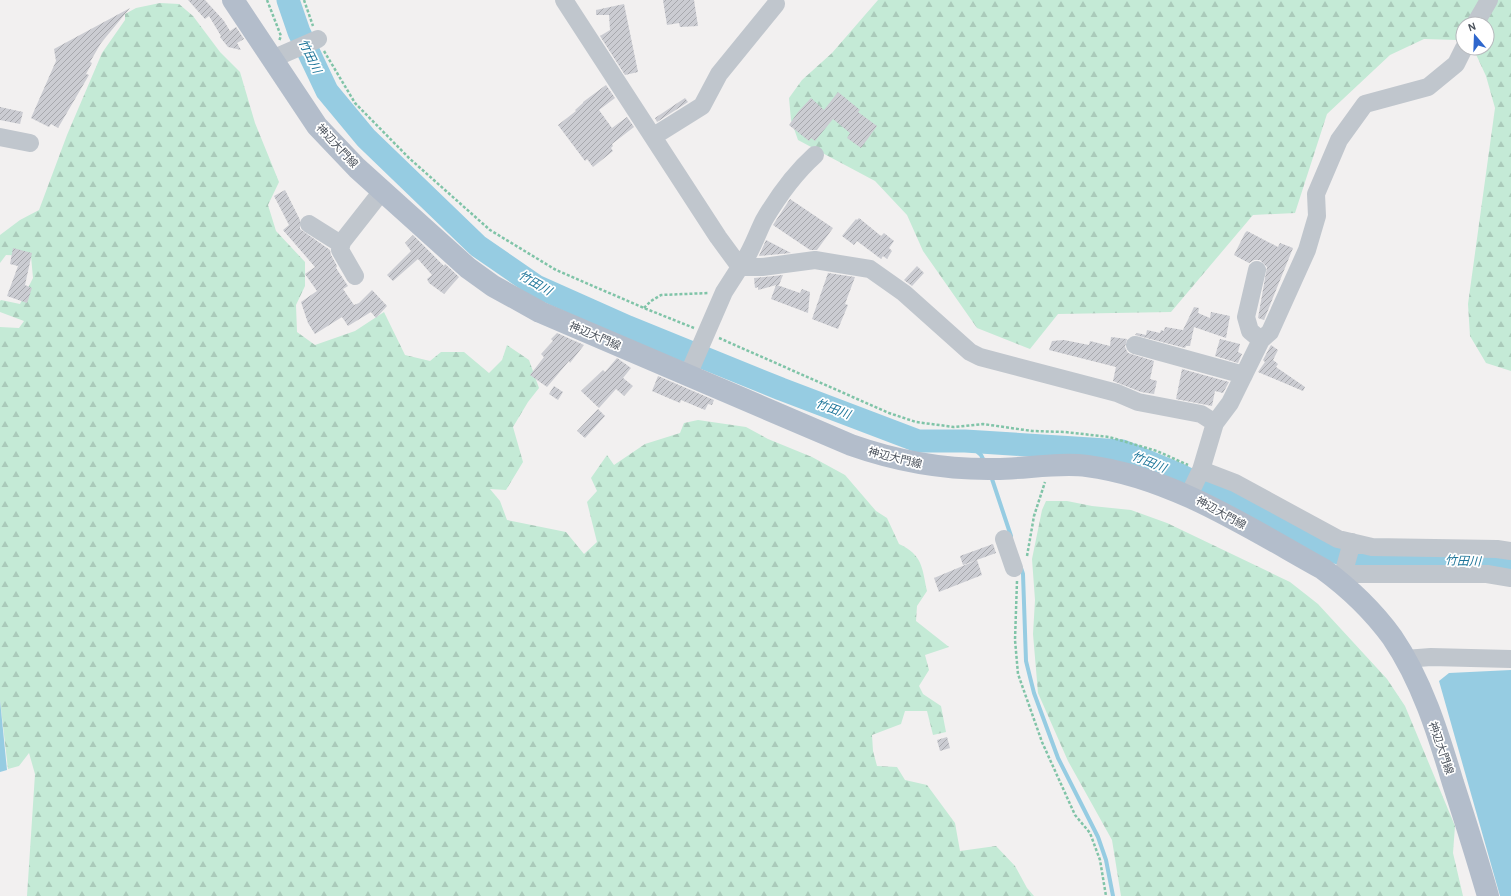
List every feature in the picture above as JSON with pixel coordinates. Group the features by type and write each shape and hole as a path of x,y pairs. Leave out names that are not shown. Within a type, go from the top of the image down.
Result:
{"main road":[{"name":"神辺大門線","path":"233,0 279,56 317,126 382,191 468,268 493,286 540,312 690,371 851,445 885,457 928,466 987,469 1085,465 1118,472 1195,482 1323,569 1344,575 1405,659 1424,696 1446,760 1488,896"}],"street":[{"path":"564,0 654,136 718,237 740,266"},
{"path":"1480,16 1489,0"},
{"path":"654,136 702,106 719,74 776,4"},
{"path":"279,56 316,40"},
{"path":"1460,56 1456,64 1428,87 1366,104 1339,140 1316,194 1317,216 1307,250 1270,332 1261,340 1230,403 1215,423 1195,482 1235,483 1338,539 1352,544 1372,547 1497,549 1511,551"},
{"path":"0,137 30,143"},
{"path":"690,371 704,334 724,292 740,266 748,257 764,220 801,168 815,155"},
{"path":"355,276 340,250 342,242 382,191"},
{"path":"309,224 336,241 342,242"},
{"path":"740,266 762,267 815,260 870,269 904,293 970,352 980,358 1117,393 1138,402 1201,414 1215,423"},
{"path":"1257,270 1246,317 1250,331 1261,340"},
{"path":"1135,345 1244,375"},
{"path":"1004,539 1020,563"},
{"path":"1352,544 1344,575 1486,574 1511,578"},
{"path":"1405,659 1430,657 1511,659"}],"path":[{"path":"304,0 316,40 356,103 409,158 490,230 556,270 889,413 916,422 954,427 983,424 1032,431 1065,432 1109,437 1157,451 1195,482"},
{"path":"644,308 651,301 661,295 724,292"},
{"path":"1050,466 1020,563 1017,582 1015,640 1018,674 1042,742 1075,815 1090,833 1100,860 1106,896"}],"green space":[{"path":"878,0 1511,0 1511,371 1486,363 1470,336 1468,304 1495,108 1486,76 1477,56 1495,56 1495,16 1455,16 1455,40 1424,39 1390,55 1327,114 1295,213 1253,215 1171,312 1058,314 1030,349 977,328 923,251 907,215 875,181 798,140 791,120 789,98 802,80 832,53"},
{"path":"160,3 179,4 193,16 220,52 240,72 255,123 279,182 268,205 276,231 305,262 305,286 296,305 297,332 315,345 355,331 384,312 405,355 430,361 441,352 464,352 489,373 502,360 507,345 529,360 539,388 528,402 513,427 523,462 506,490 490,489 500,501 507,520 566,532 584,554 597,542 587,502 597,491 591,478 607,455 614,465 645,444 680,433 684,423 698,420 746,427 768,439 812,457 845,475 876,511 887,518 899,544 907,548 917,558 922,569 927,591 917,606 916,621 949,647 925,655 929,670 919,686 923,694 941,706 946,732 933,735 927,711 905,711 901,724 872,735 873,751 877,766 897,767 905,780 927,785 955,823 960,851 996,846 1015,866 1027,888 1034,896 27,896 35,774 29,753 19,766 8,769 0,700 0,327 19,328 24,321 0,312 0,301 20,304 33,278 31,256 6,255 0,263 0,235 20,220 39,210 67,135 102,53 125,20 125,14 136,8"},
{"path":"1046,501 1067,501 1092,506 1131,510 1167,523 1290,582 1318,604 1387,679 1405,706 1455,826 1453,853 1463,896 1121,896 1112,840 1068,761 1038,693 1033,634 1035,600 1032,559 1042,510"}],"water":[{"path":"1511,670 1511,896 1500,896 1439,681 1449,673"},
{"path":"0,700 7,770 0,772"}],"building":[{"path":"188,0 205,0 224,21 230,31 236,27 244,39 237,43 241,50 228,47 220,37 221,36 209,16 205,19"},
{"path":"663,0 694,0 698,26 680,27 679,23 667,25"},
{"path":"624,4 638,72 625,75 600,36 610,30 609,15 596,15 596,10"},
{"path":"130,8 101,43 90,62 92,63 86,74 89,75 58,128 51,124 49,127 31,118 56,61 54,49"},
{"path":"606,85 615,98 599,110 612,128 627,117 634,127 612,144 613,146 611,148 613,151 593,167 587,159 585,161 558,125 576,111 575,110 583,102"},
{"path":"838,92 860,110 858,112 877,126 861,148 847,138 850,133 833,119 815,141 811,138 809,141 789,125 798,112 811,98 824,110"},
{"path":"685,98 688,102 657,122 655,118"},
{"path":"0,107 23,112 20,124 0,120"},
{"path":"285,190 300,220 300,229 330,250 337,266 336,268 348,286 343,289 354,305 359,303 372,290 387,306 376,318 371,312 348,326 342,317 315,334 308,323 301,302 317,291 305,274 315,267 283,230 289,225 274,196"},
{"path":"790,199 833,228 817,250 810,250 773,225"},
{"path":"859,218 881,236 884,233 894,241 889,248 892,251 887,259 883,256 881,259 857,241 854,245 842,236 856,219 857,220"},
{"path":"1247,231 1278,247 1280,243 1293,248 1264,320 1258,318 1267,267 1260,260 1254,260 1249,263 1234,255"},
{"path":"413,235 444,266 445,264 459,277 444,294 429,283 427,279 432,275 418,259 393,281 387,275 411,251 405,243"},
{"path":"766,240 791,253 759,256"},
{"path":"13,248 32,253 25,285 32,288 27,303 7,296 18,266 10,264"},
{"path":"917,266 924,273 912,286 904,280"},
{"path":"828,273 855,277 845,304 848,305 838,329 812,319"},
{"path":"783,275 779,285 777,285 800,293 802,289 810,292 808,313 771,299 776,285 758,290 758,287 755,288 754,278"},
{"path":"1194,307 1199,308 1198,313 1210,318 1211,312 1230,316 1226,338 1194,327 1190,346 1186,346 1185,348 1135,335 1137,333 1146,335 1147,330 1160,333 1161,330 1164,331 1165,327 1183,330"},
{"path":"557,333 584,345 570,363 569,361 547,387 530,375 544,357 541,354 553,341 551,339"},
{"path":"1111,337 1127,339 1125,347 1128,353 1154,361 1150,379 1157,381 1154,394 1141,392 1113,381 1116,367 1049,350 1052,341 1064,340 1089,345 1090,341 1110,346"},
{"path":"1220,339 1240,344 1238,352 1242,354 1238,363 1215,356"},
{"path":"1271,345 1278,350 1273,360 1278,364 1276,367 1305,387 1303,391 1258,372 1265,362 1263,360"},
{"path":"617,358 631,368 623,378 633,386 624,396 616,389 599,408 581,391 603,370 605,372"},
{"path":"1182,369 1229,382 1223,393 1215,391 1212,406 1176,399"},
{"path":"658,376 714,400 712,405 708,404 705,410 681,400 680,403 652,391"},
{"path":"554,386 563,392 558,400 549,394"},
{"path":"598,409 605,416 585,438 577,431"},
{"path":"993,544 996,553 963,565 960,556"},
{"path":"977,560 982,575 939,592 934,578"},
{"path":"947,737 950,748 940,751 937,740"}],"waterway":[{"name":"竹田川","path":"288,0 299,32 327,91 366,138 478,246 536,286 628,327 781,389 918,441 965,441 1122,451 1180,475 1332,551 1362,560 1474,560 1511,565"},
{"path":"965,441 981,455 985,463"},
{"path":"991,476 1011,536"},
{"path":"1021,568 1023,574 1026,661 1034,693 1058,758 1098,837 1106,860 1113,896"}]}
